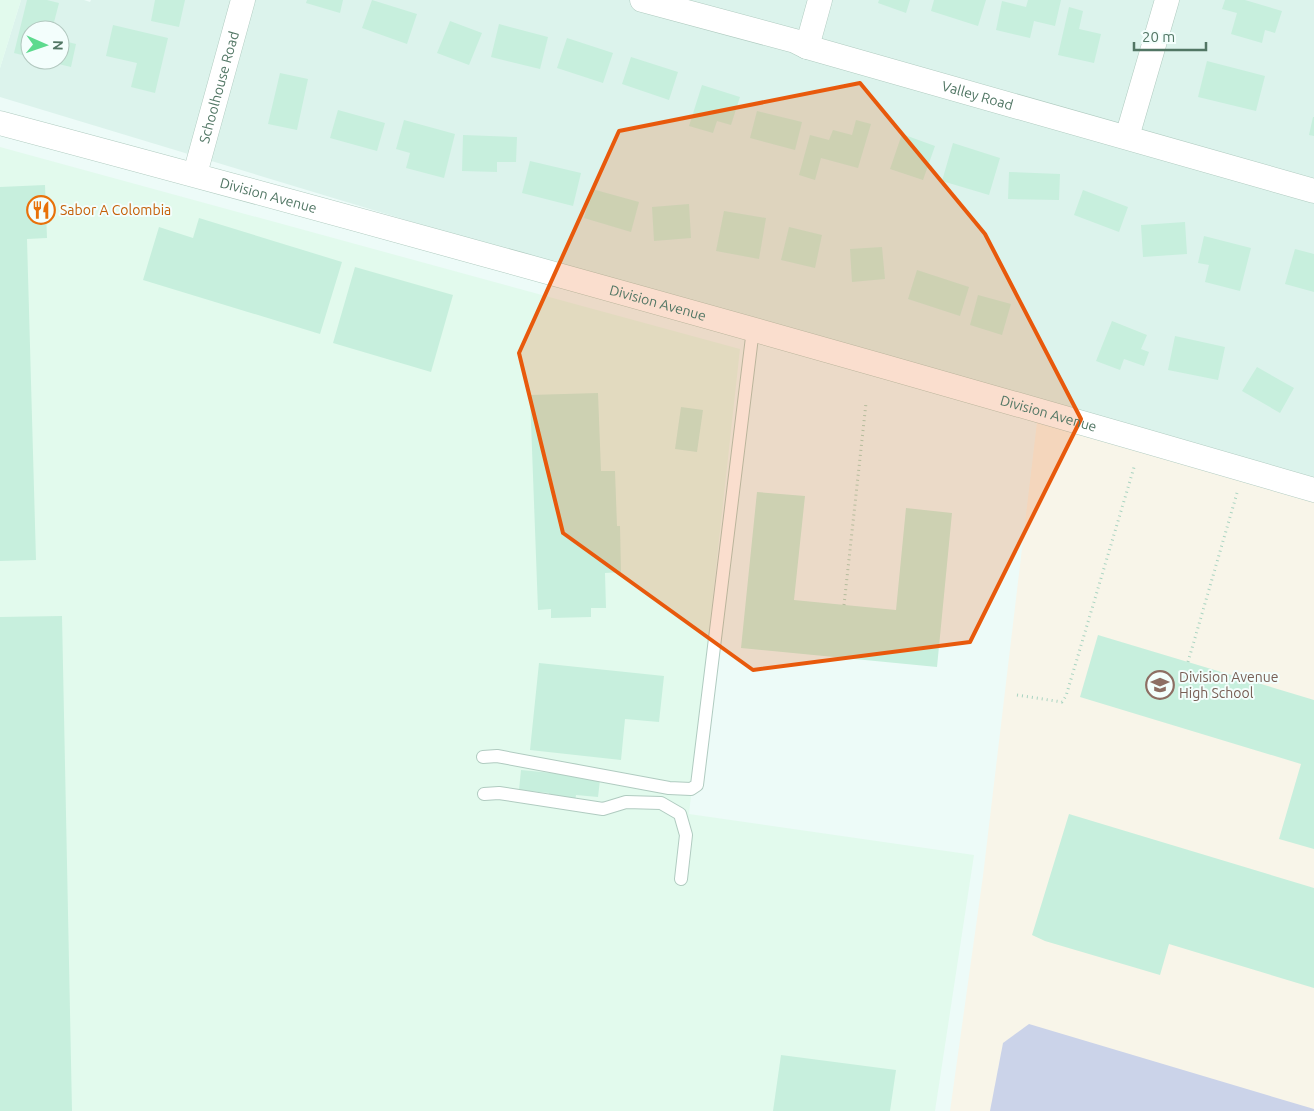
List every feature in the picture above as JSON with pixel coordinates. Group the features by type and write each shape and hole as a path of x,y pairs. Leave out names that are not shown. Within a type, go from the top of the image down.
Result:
{"street":[{"name":"Schoolhouse Road","path":"195,174 243,0"},
{"name":"Valley Road","path":"642,0 795,41 807,47 1314,191"},
{"path":"807,47 820,0"},
{"path":"1127,137 1167,0"},
{"name":"Division Avenue","path":"0,122 195,174 915,374 1314,488"}],"lane":[{"path":"483,756 498,756 669,788 691,789 697,785 753,329"},
{"path":"484,794 499,794 603,809 626,802 661,802 680,814 686,836 681,879"}],"path":[{"path":"844,605 866,404"},
{"path":"1017,695 1062,702 1066,696 1135,463"},
{"path":"1188,662 1238,492"}],"highlighted area":[{"path":"860,83 985,234 1081,419 970,642 753,670 563,533 519,353 619,131"}],"shaded area":[{"path":"0,0 21,0 0,68"},
{"path":"21,0 84,0 90,2 91,0 1314,0 1314,495 0,97 0,68"},
{"path":"0,147 740,349 689,814 974,855 935,1111 0,1111"},
{"name":"Division Avenue High School","path":"1038,414 1314,495 1314,1111 950,1111 983,876"},
{"path":"1029,1024 1314,1109 1314,1111 990,1111 1003,1043"}],"building":[{"path":"27,0 47,0 59,3 55,20 22,20"},
{"path":"155,0 185,0 179,27 151,21"},
{"path":"307,0 343,0 340,13 306,3"},
{"path":"372,0 417,14 407,44 362,28"},
{"path":"879,0 910,0 906,13 878,3"},
{"path":"934,0 986,0 978,26 931,11"},
{"path":"1028,0 1061,0 1055,26 1034,21 1030,38 996,30 1002,1 1026,7"},
{"path":"1225,0 1245,0 1282,11 1275,33 1265,30 1262,43 1231,34 1237,13 1222,9"},
{"path":"1069,7 1083,11 1079,29 1101,34 1094,63 1058,55"},
{"path":"450,21 482,33 469,65 437,53"},
{"path":"499,24 548,37 540,69 491,57"},
{"path":"113,25 168,38 155,93 131,87 137,63 106,56"},
{"path":"20,29 20,54 14,53"},
{"path":"567,38 613,53 603,83 557,68"},
{"path":"70,42 76,44 70,67"},
{"path":"631,57 678,72 669,100 622,84"},
{"path":"1207,61 1265,76 1256,111 1198,97"},
{"path":"280,73 308,79 297,130 268,124"},
{"path":"702,85 740,97 731,125 717,121 713,133 689,126"},
{"path":"338,110 385,123 377,151 330,138"},
{"path":"757,111 802,122 795,150 750,138"},
{"path":"1314,117 1314,136 1309,135"},
{"path":"404,120 455,134 444,178 406,168 410,153 396,149"},
{"path":"856,120 871,124 858,168 821,158 815,180 799,175 810,135 829,140 833,130 852,135"},
{"path":"902,134 935,146 923,180 890,169"},
{"path":"463,135 517,137 516,162 497,162 497,172 462,171"},
{"path":"953,143 1000,158 989,195 942,181"},
{"path":"530,161 581,173 573,206 522,193"},
{"path":"1009,172 1060,174 1059,200 1008,199"},
{"path":"45,185 47,238 27,239 36,560 0,561 0,187"},
{"path":"592,189 639,202 631,232 584,218"},
{"path":"1083,190 1128,207 1119,232 1074,215"},
{"path":"689,204 691,238 654,241 652,207"},
{"path":"724,211 766,218 759,259 716,251"},
{"path":"199,218 342,262 320,334 143,280 159,227 193,238"},
{"path":"1185,222 1187,254 1143,257 1141,225"},
{"path":"789,227 822,235 815,268 781,260"},
{"path":"1204,236 1251,248 1240,291 1205,282 1209,265 1198,263"},
{"path":"882,247 885,279 852,282 850,249"},
{"path":"1295,249 1314,254 1314,292 1285,284"},
{"path":"355,267 453,295 431,372 333,343"},
{"path":"917,270 969,287 960,316 908,299"},
{"path":"978,295 1011,304 1002,335 970,325"},
{"path":"1112,321 1147,335 1141,349 1149,352 1144,366 1124,359 1120,370 1096,361"},
{"path":"1175,336 1225,347 1218,380 1168,370"},
{"path":"1257,367 1294,388 1280,413 1242,391"},
{"path":"598,393 601,471 615,471 617,526 620,526 621,572 605,573 606,608 591,608 591,617 551,618 551,609 538,610 530,395"},
{"path":"681,407 703,410 697,452 675,449"},
{"path":"757,492 805,496 794,600 896,610 906,508 952,513 937,667 741,648"},
{"path":"62,616 72,1111 0,1111 0,617"},
{"path":"1098,635 1314,700 1314,849 1279,839 1301,764 1080,697"},
{"path":"539,663 664,676 659,722 625,719 621,760 530,750"},
{"path":"553,761 579,764 578,778 600,780 598,797 576,795 574,808 548,805 549,793 519,790 521,770 552,773"},
{"path":"1069,814 1314,888 1314,988 1169,944 1160,975 1045,941 1032,935"},
{"path":"781,1055 896,1070 890,1111 773,1111"}],"place":[{"name":"Sabor A Colombia","path":"41,210"},
{"name":"Division Avenue High School","path":"1160,685"}]}
